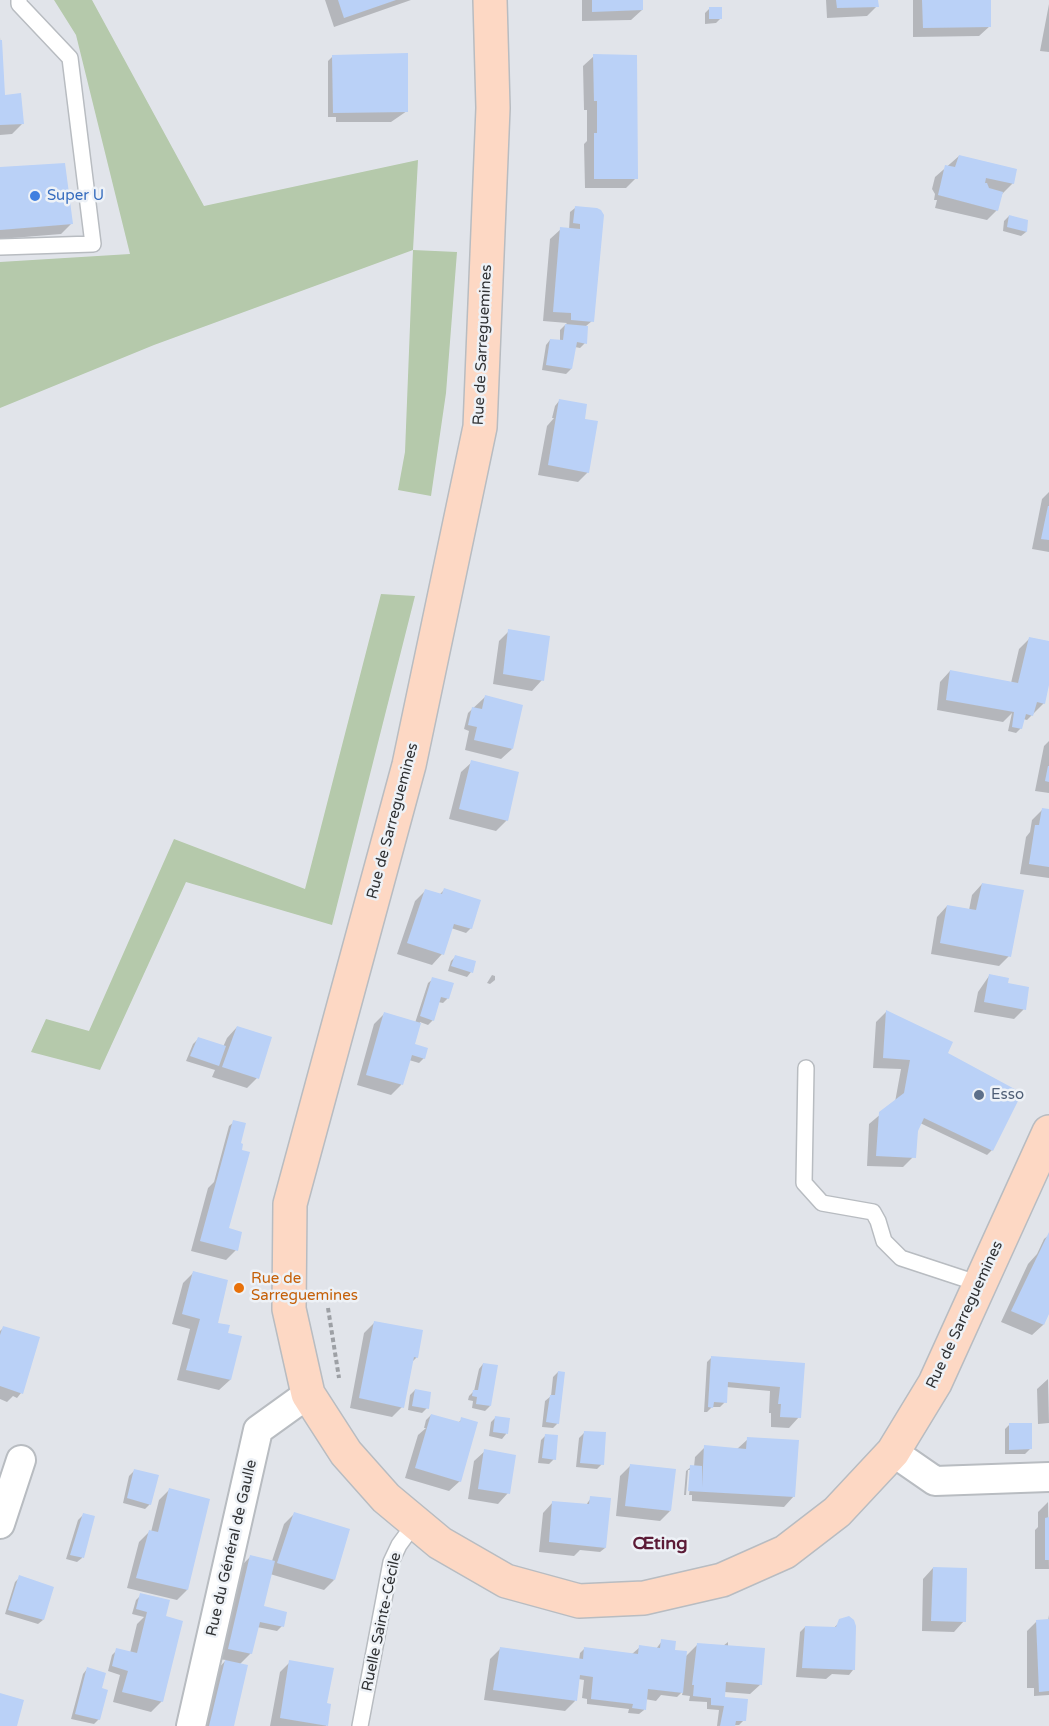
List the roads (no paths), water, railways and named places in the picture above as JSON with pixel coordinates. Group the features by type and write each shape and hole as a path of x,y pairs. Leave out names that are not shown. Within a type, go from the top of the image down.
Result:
{"main road":[{"name":"Rue de Sarreguemines","path":"490,0 493,108 480,427 409,765 290,1204 289,1309 308,1394 346,1453 386,1498 440,1543 506,1581 579,1601 644,1598 722,1580 785,1552 837,1512 893,1452 936,1383 1049,1132"}],"street":[{"name":"Rue du Général de Gaulle","path":"191,1726 258,1430 308,1394"},
{"path":"893,1452 935,1481 1049,1478"},
{"path":"0,1524 21,1460"}],"lane":[{"path":"0,247 93,244 70,58 19,4 19,0"},
{"path":"806,1068 804,1184 822,1203 873,1212 885,1241 901,1258 980,1284"},
{"name":"Ruelle Sainte-Cécile","path":"360,1726 392,1562 399,1545 415,1523"}],"place":[{"name":"Super U","path":"35,196"},
{"name":"Esso","path":"979,1095"},
{"name":"Rue de Sarreguemines","path":"239,1288"}],"district":[{"name":"Œting","path":"660,1544"}]}
